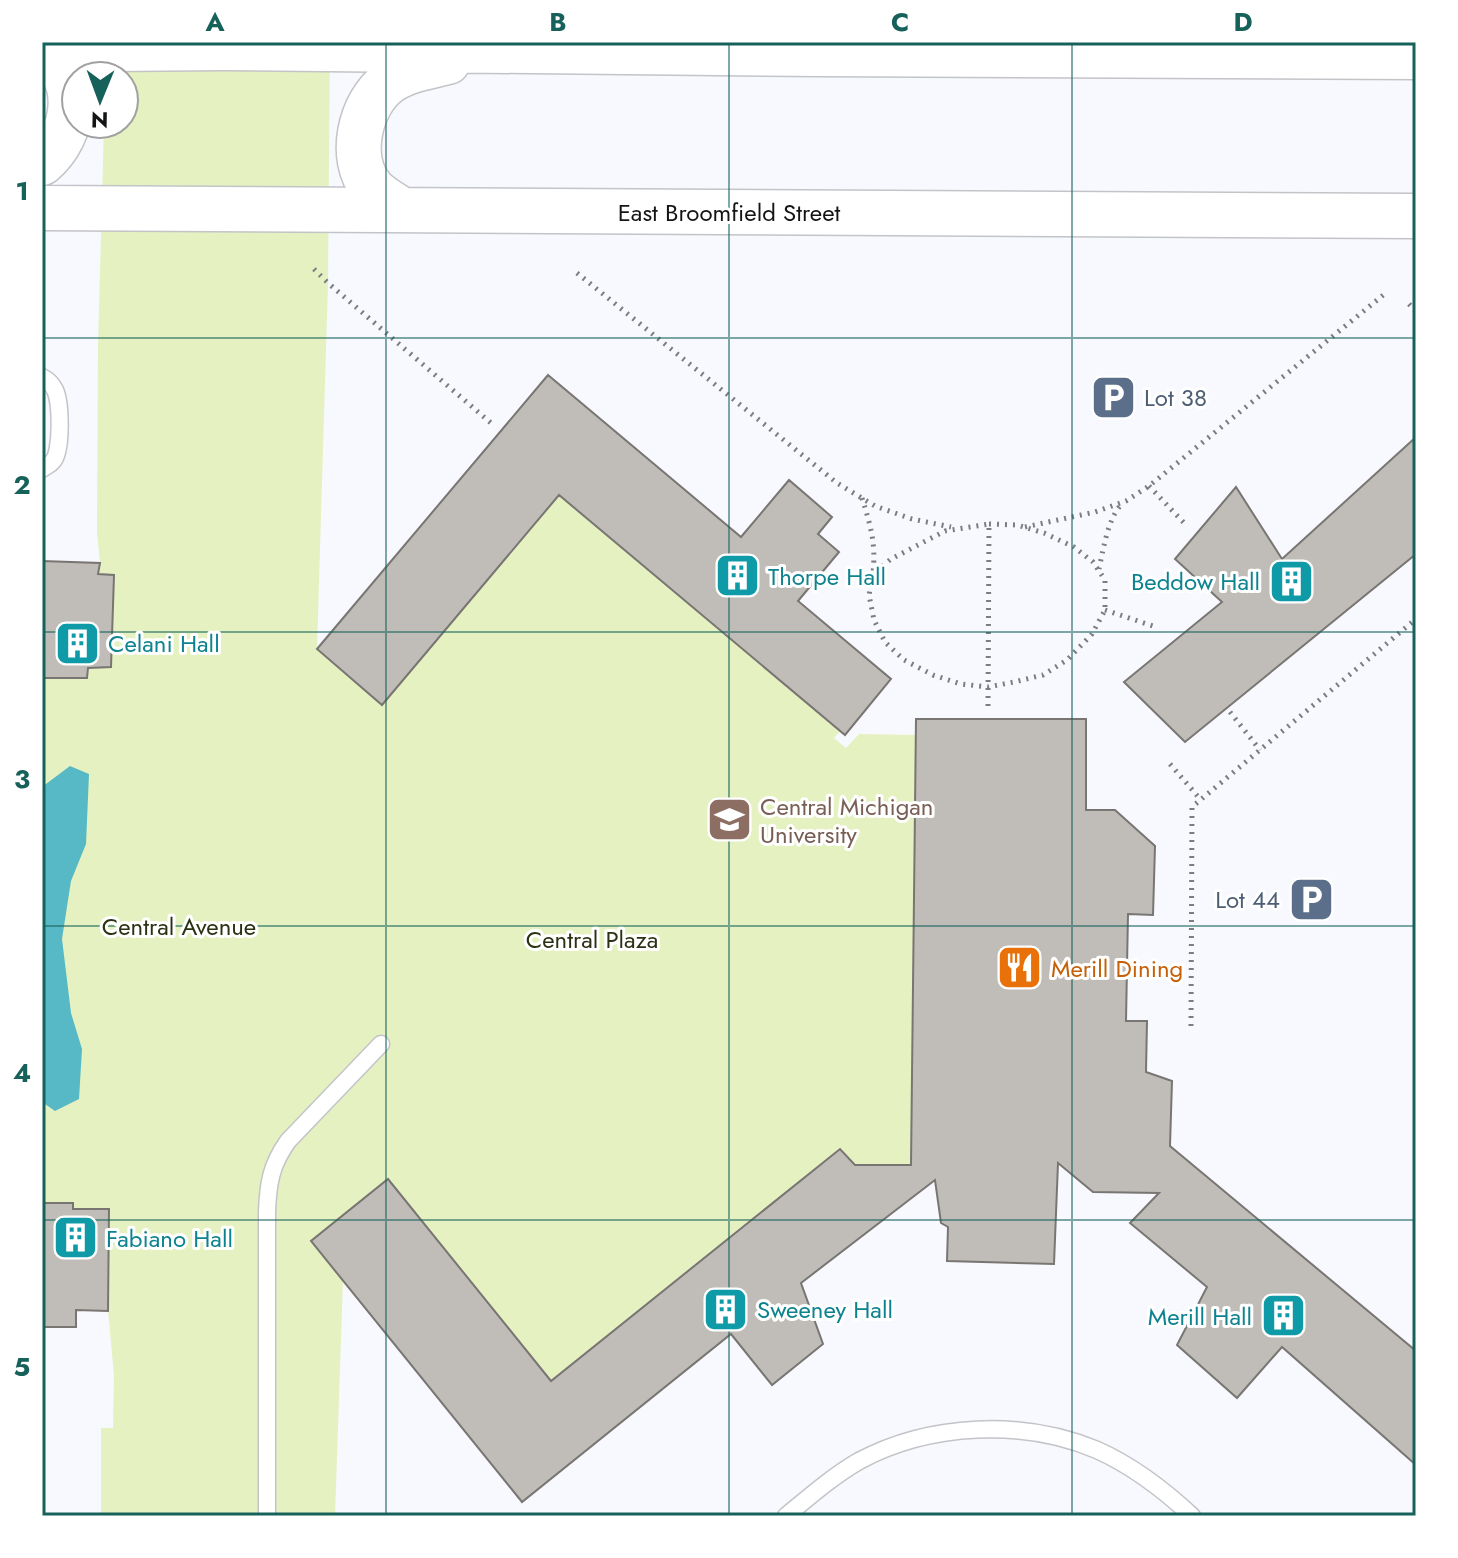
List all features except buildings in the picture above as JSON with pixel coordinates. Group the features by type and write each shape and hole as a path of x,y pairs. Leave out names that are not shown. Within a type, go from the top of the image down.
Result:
{"main road":[{"path":"42,47 501,51 821,48 1416,57"},
{"path":"402,210 372,187 364,175 359,146 365,111 388,83 402,75 501,51"},
{"path":"42,54 63,71 70,104 67,127 58,148 42,163"},
{"name":"East Broomfield Street","path":"42,208 1416,216"}],"lane":[{"path":"42,377 55,388 59,445 53,461 42,469"},
{"path":"267,1516 267,1190 271,1171 288,1141 381,1044"},
{"path":"786,1516 829,1481 860,1461 898,1445 937,1434 1008,1430 1042,1433 1099,1451 1170,1496 1192,1516"}],"path":[{"path":"314,269 491,423"},
{"path":"577,273 837,483 875,506 912,519 956,528"},
{"path":"1098,570 1117,509 1387,292"},
{"path":"1409,304 1416,312"},
{"path":"1149,486 1186,525"},
{"path":"862,498 875,552 869,595 874,620 885,642 904,660 933,675 961,684 988,687 1043,675 1067,660 1092,634 1105,610 1105,580 1093,562 1074,547 1017,525 989,524 945,531 891,559 873,574"},
{"path":"1024,527 1095,512 1126,501"},
{"path":"988,706 989,524"},
{"path":"1105,610 1153,626"},
{"path":"1191,1026 1192,807 1416,619"},
{"path":"1230,712 1260,750"},
{"path":"1170,764 1201,800"}],"green space":[{"name":"Central Plaza","path":"330,42 328,283 317,649 383,704 559,495 840,731 834,738 846,748 859,734 916,735 911,1165 855,1165 551,1381 387,1180 311,1241 343,1280 335,1516 101,1516 101,1428 113,1428 114,1375 108,1311 109,1209 73,1209 42,1203 42,678 86,678 88,668 110,667 98,574 97,532 104,140 140,140 140,60 107,60 107,50"}],"water":[{"path":"70,766 89,774 86,844 71,881 62,939 71,1013 82,1049 79,1099 55,1111 42,1102 42,787"}],"place":[{"name":"Lot 38","path":"1113,397"},
{"name":"Thorpe Hall","path":"737,576"},
{"name":"Beddow Hall","path":"1291,581"},
{"name":"Celani Hall","path":"77,643"},
{"name":"Central Michigan University","path":"729,820"},
{"name":"Lot 44","path":"1311,899"},
{"name":"Merill Dining","path":"1020,968"},
{"name":"Fabiano Hall","path":"75,1238"},
{"name":"Sweeney Hall","path":"726,1309"},
{"name":"Merill Hall","path":"1283,1316"}],"park label":[{"name":"Central Avenue","path":"179,926"}]}
